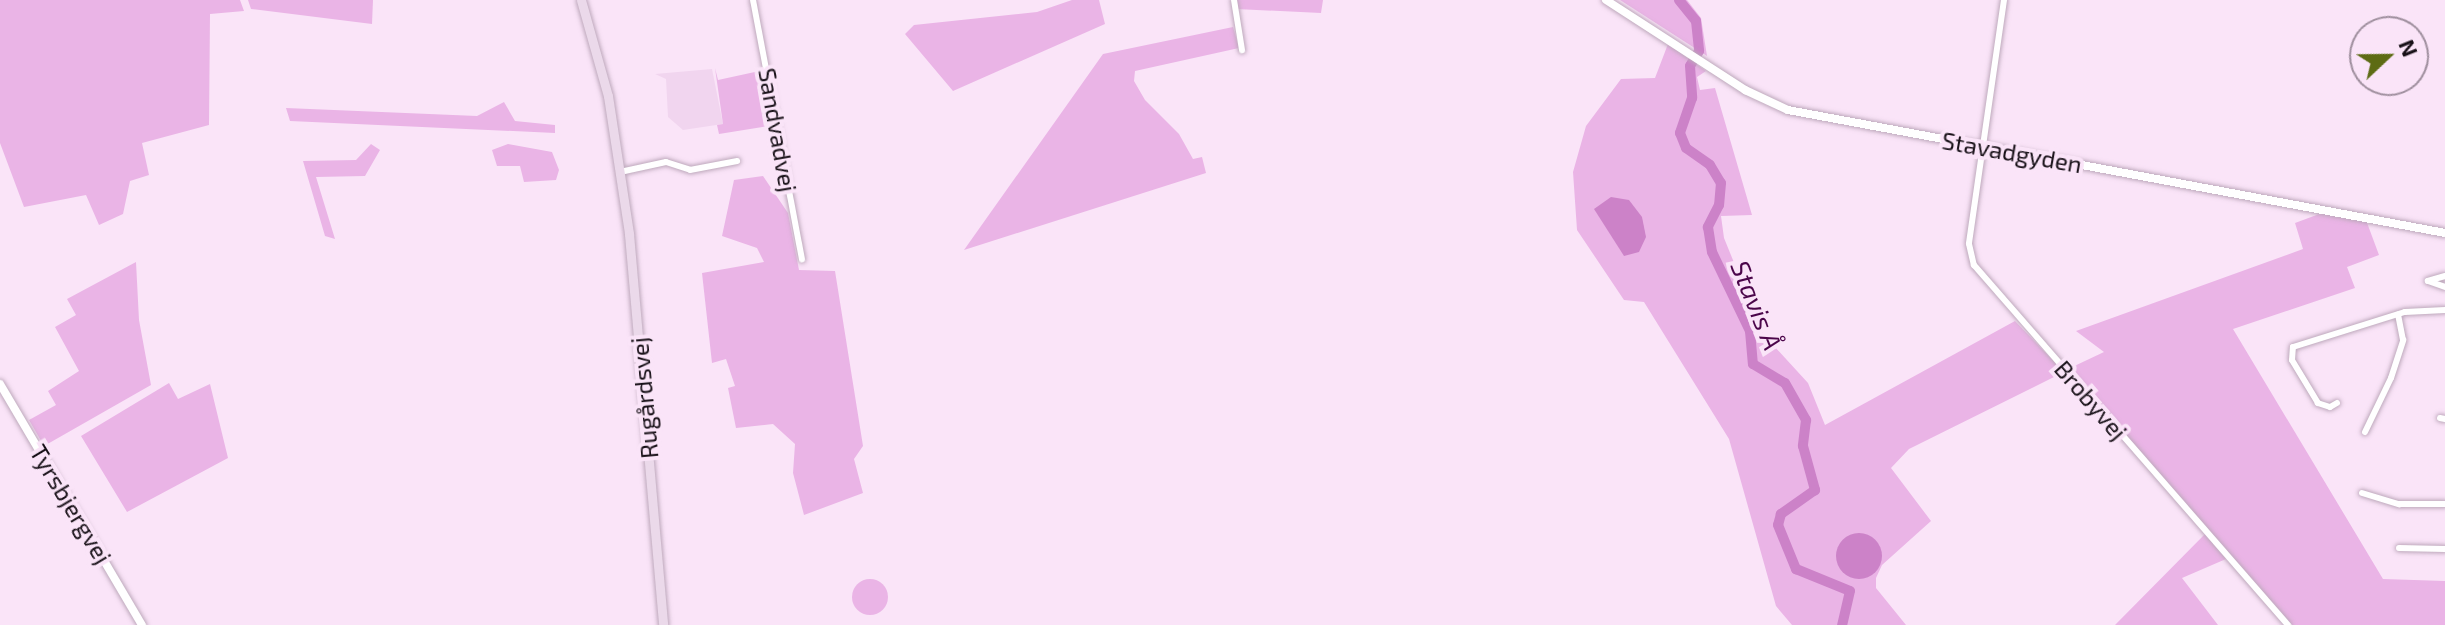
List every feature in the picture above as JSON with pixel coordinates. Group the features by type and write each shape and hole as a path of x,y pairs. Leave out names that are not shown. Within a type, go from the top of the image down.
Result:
{"main road":[{"name":"Rugårdsvej","path":"581,0 605,81 620,172 663,625"}],"street":[{"name":"Sandvadvej","path":"753,0 802,259"},
{"path":"1234,0 1242,50"},
{"name":"Stavadgyden","path":"1606,0 1745,90 1788,110 2445,233"},
{"name":"Brobyvej","path":"2004,0 1969,244 1974,265 2288,625"},
{"path":"620,172 666,162 690,170 737,161"},
{"path":"2445,276 2428,281 2445,287"},
{"path":"2333,408 2318,403 2292,360 2293,347 2398,314 2445,310"},
{"path":"2362,421 2367,429 2403,340 2398,314"},
{"name":"Tyrsbjergvej","path":"0,384 142,625"},
{"path":"2362,493 2370,500 2399,504 2445,504"},
{"path":"2405,551 2445,549"}],"shaded area":[{"path":"0,0 240,0 244,11 210,14 209,125 142,143 149,175 130,181 123,214 99,225 86,195 24,207 0,143"},
{"path":"248,0 373,0 372,24 251,9"},
{"path":"1072,0 1099,0 1105,24 953,91 905,34 914,25 1037,12"},
{"path":"1236,0 1323,0 1321,13 1236,9"},
{"path":"1620,0 1687,0 1701,18 1707,56"},
{"path":"1233,27 1239,48 1135,71 1134,81 1145,100 1179,134 1193,159 1202,157 1206,173 964,250 1103,54"},
{"path":"1668,44 1706,71 1697,77 1700,90 1715,88 1752,215 1721,216 1724,238 1763,334 1808,383 1825,425 2015,321 2064,372 1909,449 1891,468 1931,521 1882,565 1876,578 1876,588 1906,625 1792,625 1776,606 1729,439 1644,302 1624,300 1577,230 1573,172 1586,126 1621,79 1655,78"},
{"path":"715,68 718,80 764,70 774,125 719,134 717,125 723,124"},
{"path":"712,69 723,124 683,130 668,117 666,79 655,74"},
{"path":"504,102 515,121 555,125 555,133 290,121 286,108 477,116"},
{"path":"371,144 380,150 365,176 316,177 335,239 325,236 303,161 356,160"},
{"path":"508,144 552,152 559,170 556,180 524,182 520,166 497,166 492,150"},
{"path":"763,176 788,213 799,270 835,271 863,446 854,459 863,493 804,515 793,473 795,444 773,424 736,428 728,388 735,386 726,359 712,363 702,273 764,262 757,248 722,236 734,180"},
{"path":"1611,197 1629,200 1642,217 1646,237 1639,252 1624,256 1594,209"},
{"path":"2322,213 2366,220 2379,255 2347,267 2355,288 2233,329 2383,579 2445,581 2445,625 2292,625 2068,369 2104,352 2076,331 2303,249 2295,223"},
{"path":"136,262 139,320 151,385 44,446 29,420 56,405 48,391 79,371 55,327 76,315 67,299"},
{"path":"169,383 178,399 210,384 228,458 127,512 81,436"},
{"path":"1859,533 1875,540 1882,556 1875,572 1859,579 1843,572 1836,556 1843,540"},
{"path":"2205,534 2226,559 2182,578 2218,625 2115,625"},
{"path":"870,579 882,585 888,597 882,609 870,615 858,609 852,597 858,585"}],"waterway":[{"name":"Stavis Å","path":"1679,0 1696,21 1699,51 1690,66 1692,98 1680,133 1686,148 1710,165 1721,183 1719,205 1708,227 1712,252 1750,331 1753,364 1785,383 1806,420 1803,446 1815,490 1781,514 1778,525 1796,569 1850,591 1842,625"}]}
